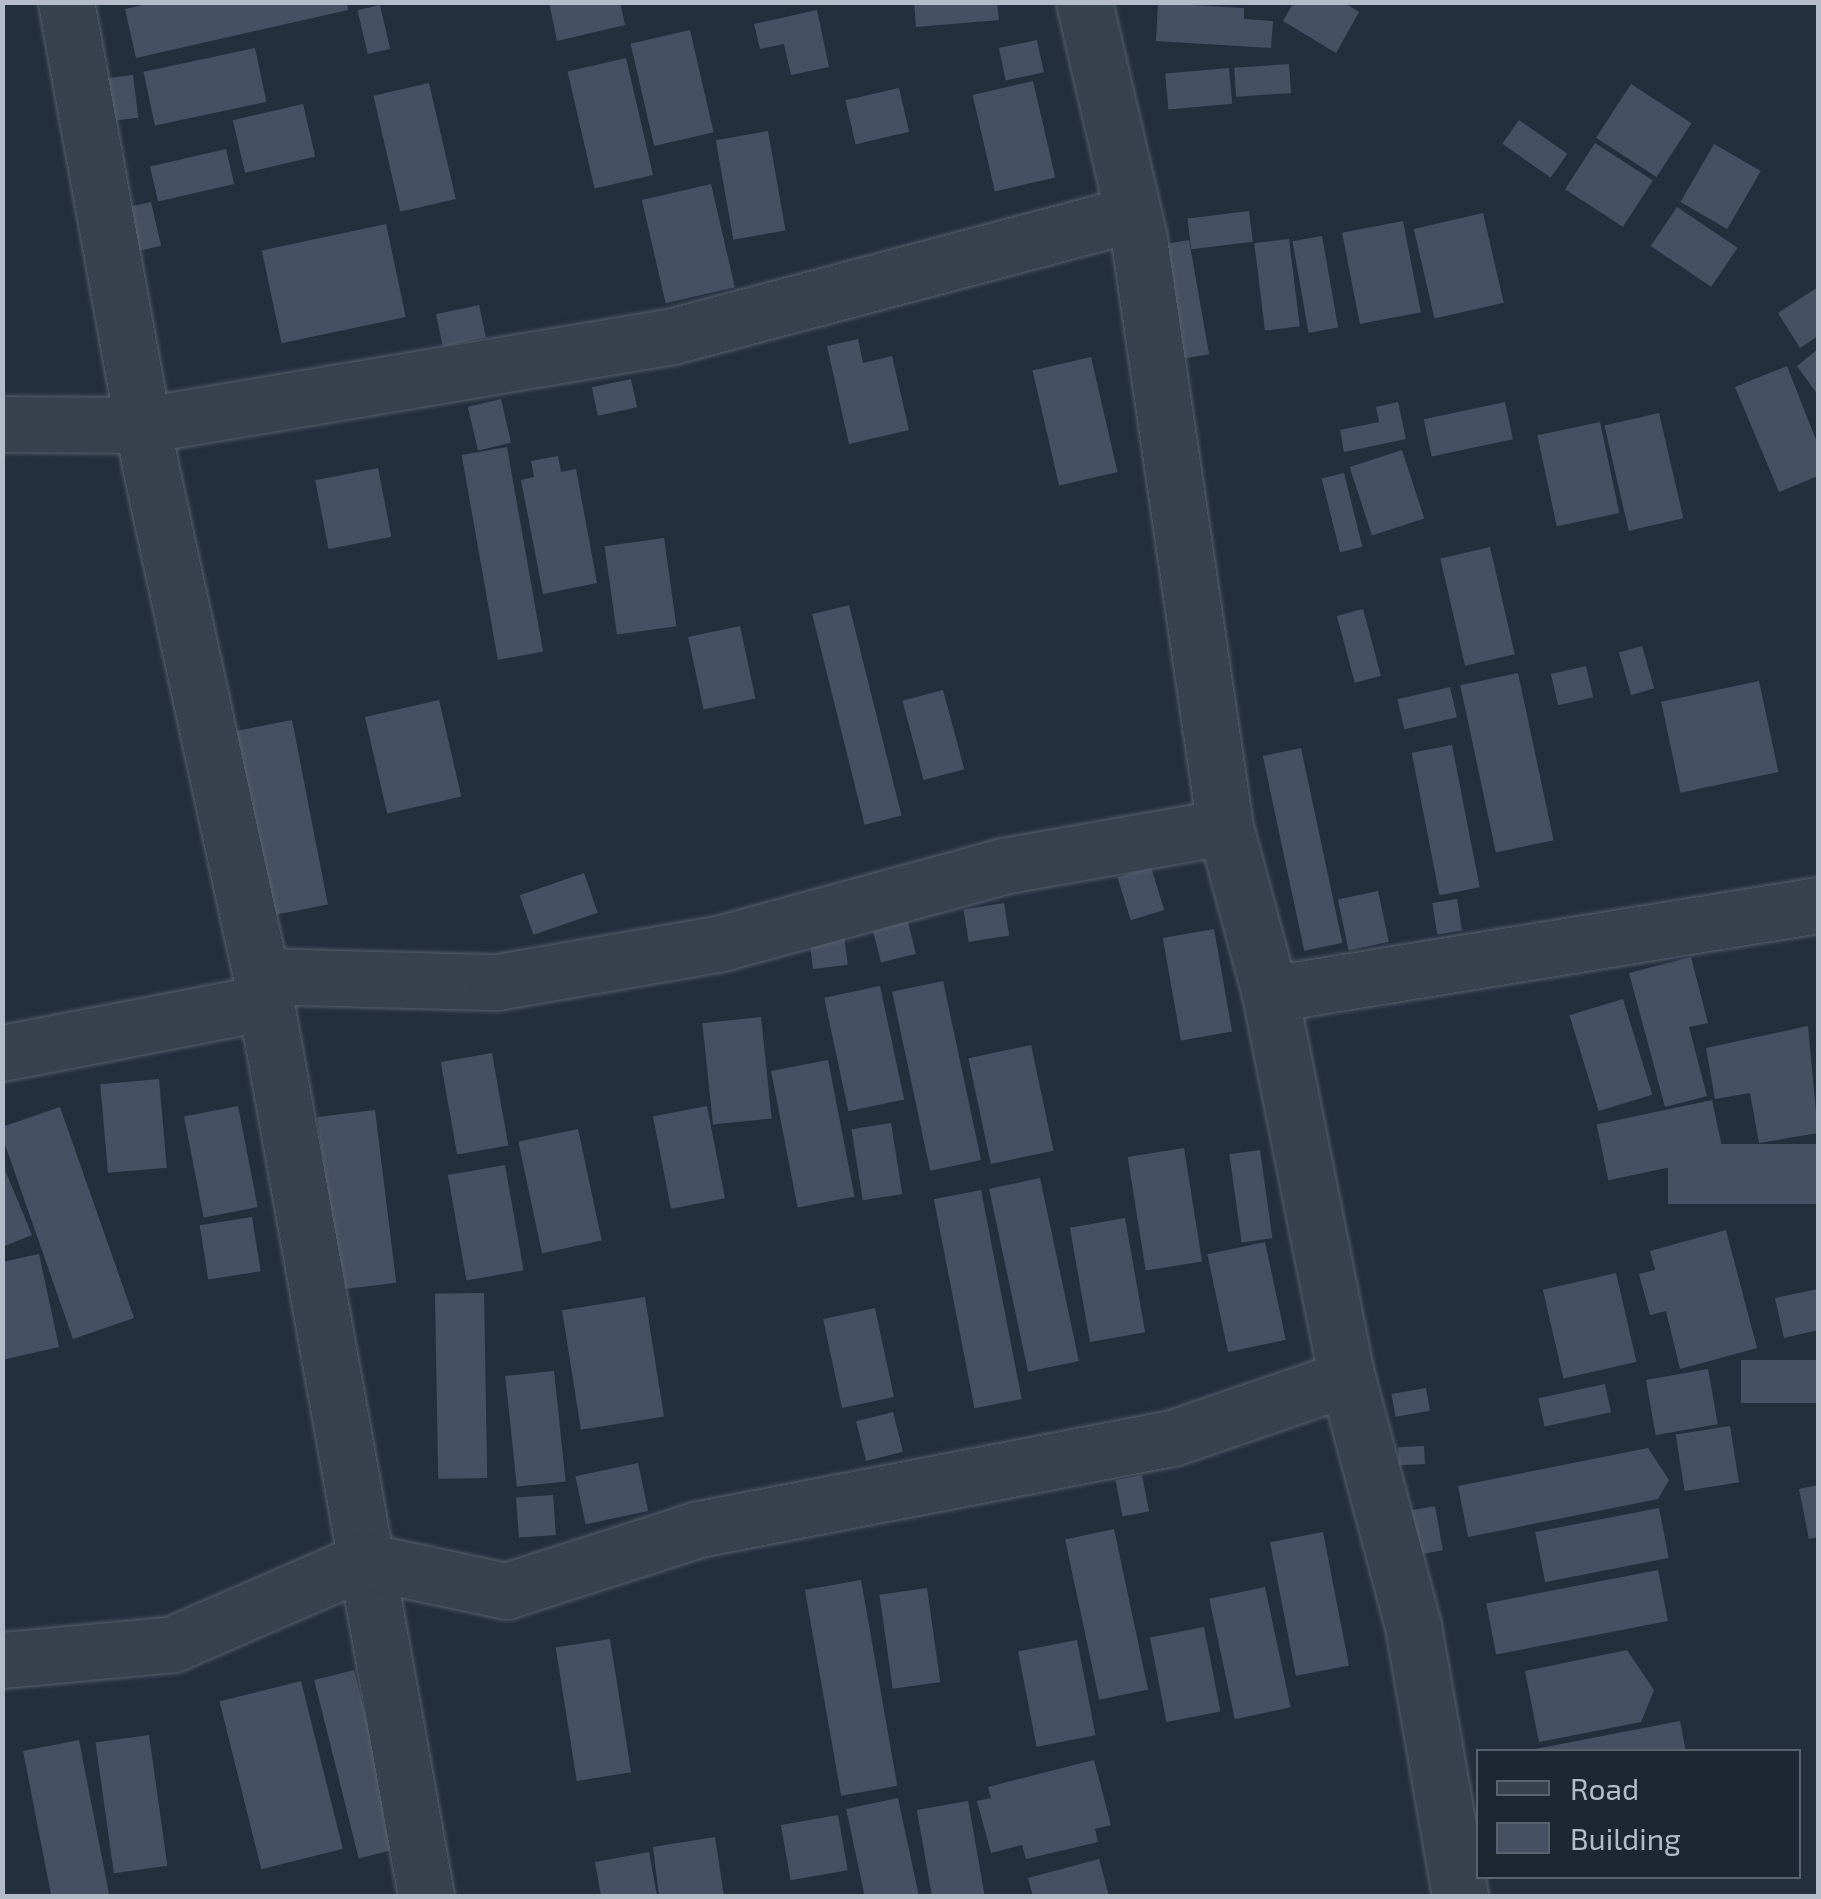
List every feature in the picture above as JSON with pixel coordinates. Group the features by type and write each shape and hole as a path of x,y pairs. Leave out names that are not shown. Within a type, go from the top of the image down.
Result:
{"street":[{"path":"66,2 142,424 264,989 426,1896"},
{"path":"1084,2 1133,214 1225,827 1270,994 1347,1378 1414,1626 1460,1896"},
{"path":"2,424 142,424 673,336 1133,214"},
{"path":"2,1053 264,989 497,982 718,944 1003,866 1225,827"},
{"path":"1270,994 1818,905"},
{"path":"2,1660 173,1644 364,1561 506,1591 698,1528 1172,1438 1347,1378"}],"building":[{"path":"156,2 347,2 348,10 136,58 125,9"},
{"path":"549,2 620,2 625,25 557,41"},
{"path":"914,2 997,2 999,20 916,27"},
{"path":"1294,2 1343,2 1359,12 1336,53 1283,21"},
{"path":"1158,3 1244,8 1244,19 1273,21 1271,48 1156,41"},
{"path":"380,5 390,49 368,54 358,10"},
{"path":"817,10 829,67 791,75 784,44 760,49 754,24"},
{"path":"690,30 714,132 654,146 631,44"},
{"path":"1037,40 1044,72 1006,80 999,48"},
{"path":"255,48 266,102 155,126 143,72"},
{"path":"626,58 653,175 595,188 568,71"},
{"path":"1289,64 1291,93 1236,97 1234,68"},
{"path":"1229,68 1232,104 1168,109 1165,74"},
{"path":"133,75 138,118 98,123 92,80"},
{"path":"1033,81 1055,177 995,191 973,95"},
{"path":"429,83 456,199 400,212 373,96"},
{"path":"1631,84 1691,123 1657,177 1596,138"},
{"path":"899,88 909,132 856,144 845,100"},
{"path":"303,104 315,157 245,173 233,120"},
{"path":"1519,120 1567,154 1551,178 1502,144"},
{"path":"768,131 786,230 733,240 716,140"},
{"path":"1595,143 1653,181 1623,227 1565,189"},
{"path":"1714,144 1761,171 1727,229 1680,202"},
{"path":"226,149 234,184 158,202 150,167"},
{"path":"711,184 735,287 666,303 642,200"},
{"path":"151,202 161,246 125,254 115,210"},
{"path":"1677,207 1738,248 1711,287 1651,246"},
{"path":"1249,211 1253,242 1191,249 1187,219"},
{"path":"1483,213 1504,303 1435,319 1414,229"},
{"path":"1403,221 1421,312 1360,324 1342,233"},
{"path":"386,224 406,317 282,343 262,250"},
{"path":"1322,236 1338,328 1309,333 1292,241"},
{"path":"1289,239 1300,326 1265,331 1254,243"},
{"path":"1189,240 1209,354 1165,362 1145,248"},
{"path":"1818,287 1818,336 1800,348 1778,313"},
{"path":"479,305 486,337 443,346 436,314"},
{"path":"858,339 863,363 892,356 909,430 849,444 827,346"},
{"path":"1818,349 1818,395 1797,366"},
{"path":"1091,357 1118,472 1059,485 1033,370"},
{"path":"1787,366 1818,445 1818,476 1779,492 1735,387"},
{"path":"631,379 637,407 598,416 592,387"},
{"path":"501,399 511,443 478,450 468,407"},
{"path":"1398,402 1406,439 1344,452 1340,430 1379,422 1376,407"},
{"path":"1505,402 1513,439 1432,456 1424,419"},
{"path":"1659,413 1683,518 1629,531 1604,426"},
{"path":"1600,422 1619,513 1557,526 1537,435"},
{"path":"507,447 543,652 498,660 462,455"},
{"path":"1402,450 1424,518 1372,535 1350,467"},
{"path":"558,456 561,472 576,469 597,583 543,594 521,480 534,477 531,461"},
{"path":"378,468 391,537 329,549 315,480"},
{"path":"1344,473 1362,547 1340,552 1322,479"},
{"path":"664,538 676,626 617,634 605,546"},
{"path":"1490,547 1515,654 1465,666 1440,558"},
{"path":"849,605 901,816 865,825 812,614"},
{"path":"1363,609 1381,676 1355,683 1337,616"},
{"path":"740,626 755,698 704,709 688,637"},
{"path":"1642,646 1654,688 1631,695 1619,653"},
{"path":"1586,666 1593,697 1558,705 1551,674"},
{"path":"1518,673 1554,840 1496,853 1460,685"},
{"path":"1759,681 1778,772 1681,793 1661,702"},
{"path":"1450,687 1457,717 1404,729 1397,699"},
{"path":"943,690 964,769 924,780 902,701"},
{"path":"439,700 461,796 387,814 365,717"},
{"path":"292,720 328,905 269,916 233,731"},
{"path":"1452,745 1480,887 1439,895 1412,753"},
{"path":"1301,748 1342,943 1304,951 1263,756"},
{"path":"1151,867 1164,910 1131,920 1118,877"},
{"path":"584,873 598,913 533,935 520,895"},
{"path":"1378,891 1389,942 1349,950 1338,900"},
{"path":"1457,899 1462,931 1437,935 1432,903"},
{"path":"1004,903 1009,936 969,942 964,909"},
{"path":"906,914 916,954 881,962 871,923"},
{"path":"1214,929 1232,1031 1181,1040 1163,938"},
{"path":"844,934 848,965 813,969 809,938"},
{"path":"1691,957 1708,1023 1689,1027 1707,1096 1665,1107 1629,973"},
{"path":"943,981 981,1160 930,1171 892,992"},
{"path":"880,986 904,1099 848,1111 824,998"},
{"path":"1623,999 1652,1095 1599,1111 1569,1015"},
{"path":"761,1017 772,1118 713,1125 702,1023"},
{"path":"1808,1026 1818,1133 1759,1143 1750,1093 1715,1099 1706,1048"},
{"path":"1031,1045 1053,1151 991,1164 968,1058"},
{"path":"492,1053 508,1146 457,1155 441,1062"},
{"path":"828,1060 855,1196 798,1208 771,1071"},
{"path":"159,1079 167,1168 108,1173 100,1084"},
{"path":"1712,1100 1724,1156 1608,1180 1597,1125"},
{"path":"238,1106 258,1207 204,1218 184,1116"},
{"path":"707,1106 725,1198 671,1209 653,1116"},
{"path":"60,1107 134,1318 73,1339 2,1136 2,1127"},
{"path":"375,1110 396,1283 339,1290 317,1117"},
{"path":"891,1123 902,1194 863,1200 851,1129"},
{"path":"578,1129 602,1241 542,1253 518,1142"},
{"path":"1668,1144 1818,1144 1818,1204 1668,1204"},
{"path":"1184,1148 1202,1262 1146,1271 1128,1157"},
{"path":"1260,1150 1272,1238 1242,1242 1229,1154"},
{"path":"2,1163 32,1235 2,1247"},
{"path":"505,1165 524,1270 466,1280 448,1175"},
{"path":"1040,1178 1079,1361 1028,1372 989,1189"},
{"path":"981,1190 1022,1399 975,1408 934,1199"},
{"path":"252,1217 261,1271 208,1280 200,1225"},
{"path":"1125,1218 1145,1332 1090,1342 1070,1228"},
{"path":"1726,1230 1757,1348 1680,1369 1666,1311 1650,1315 1639,1274 1655,1270 1650,1251"},
{"path":"1265,1242 1286,1340 1228,1352 1207,1254"},
{"path":"39,1254 59,1347 2,1360 2,1262"},
{"path":"1616,1273 1636,1362 1563,1379 1543,1290"},
{"path":"1818,1289 1818,1330 1784,1338 1775,1298"},
{"path":"484,1293 487,1478 438,1479 435,1294"},
{"path":"645,1297 664,1417 581,1430 562,1310"},
{"path":"875,1308 894,1397 842,1408 823,1319"},
{"path":"1741,1360 1818,1360 1818,1403 1741,1403"},
{"path":"1708,1369 1718,1424 1656,1435 1646,1380"},
{"path":"554,1371 566,1481 517,1487 505,1376"},
{"path":"1605,1384 1611,1412 1545,1427 1538,1398"},
{"path":"1426,1388 1430,1411 1396,1417 1392,1394"},
{"path":"893,1412 903,1452 866,1461 856,1421"},
{"path":"1730,1426 1739,1482 1685,1491 1676,1435"},
{"path":"1424,1446 1425,1464 1399,1465 1398,1447"},
{"path":"1648,1448 1669,1480 1658,1499 1468,1537 1458,1486"},
{"path":"638,1463 648,1511 586,1524 575,1476"},
{"path":"1142,1475 1149,1511 1123,1516 1115,1480"},
{"path":"1818,1485 1818,1537 1809,1539 1799,1489"},
{"path":"553,1495 556,1535 519,1537 516,1498"},
{"path":"1435,1506 1443,1550 1409,1556 1402,1512"},
{"path":"1659,1508 1669,1558 1545,1582 1535,1532"},
{"path":"1114,1529 1148,1689 1099,1700 1065,1539"},
{"path":"1323,1532 1349,1666 1296,1676 1270,1542"},
{"path":"1658,1570 1668,1621 1496,1654 1486,1603"},
{"path":"861,1580 897,1786 841,1796 805,1590"},
{"path":"1265,1587 1291,1707 1235,1719 1209,1599"},
{"path":"927,1588 940,1682 893,1689 879,1595"},
{"path":"1204,1627 1220,1711 1166,1722 1150,1637"},
{"path":"610,1639 631,1772 577,1781 556,1648"},
{"path":"1077,1640 1096,1735 1037,1747 1018,1651"},
{"path":"1627,1650 1654,1690 1641,1722 1539,1742 1525,1671"},
{"path":"354,1670 399,1849 359,1858 314,1680"},
{"path":"301,1681 343,1849 261,1869 219,1701"},
{"path":"1680,1721 1685,1749 1535,1749"},
{"path":"149,1735 167,1866 114,1873 96,1743"},
{"path":"79,1740 109,1896 51,1896 23,1751"},
{"path":"1094,1760 1111,1825 1095,1829 1098,1842 1026,1859 1022,1845 991,1853 977,1801 991,1798 988,1787"},
{"path":"898,1798 919,1896 865,1896 846,1809"},
{"path":"968,1801 985,1896 932,1896 917,1810"},
{"path":"838,1815 848,1870 791,1880 781,1825"},
{"path":"715,1837 724,1896 659,1896 653,1847"},
{"path":"649,1852 657,1896 601,1896 595,1862"},
{"path":"1099,1859 1109,1896 1033,1896 1028,1878"}]}
